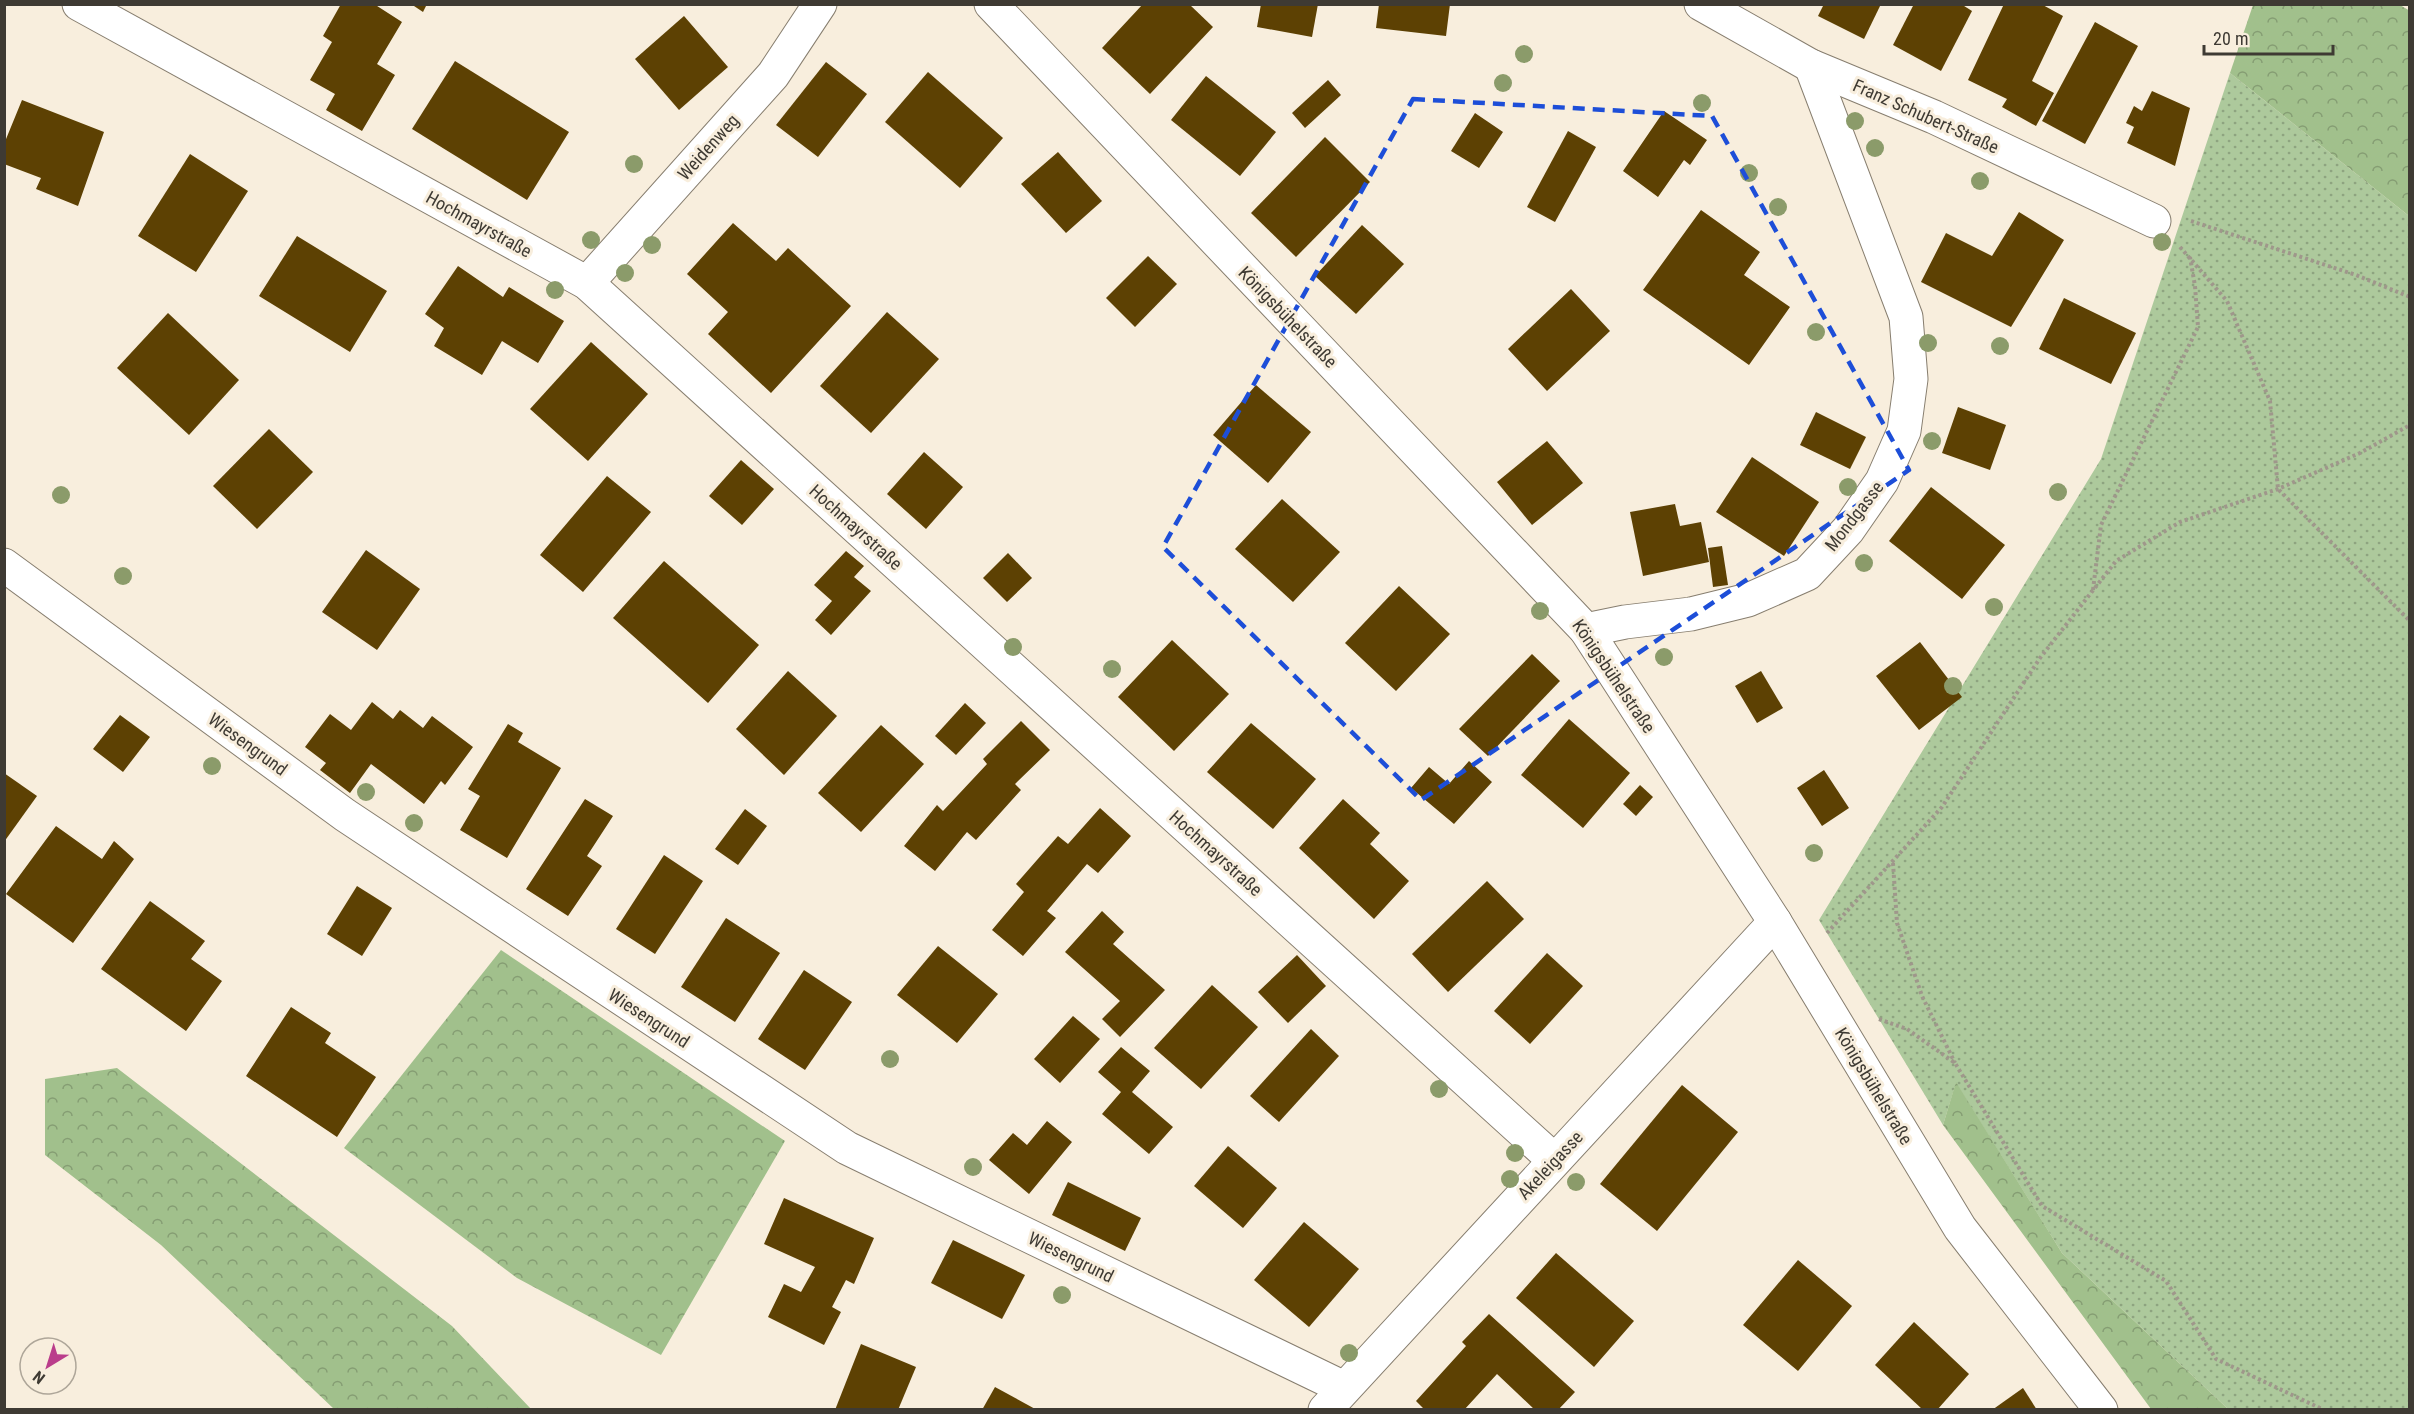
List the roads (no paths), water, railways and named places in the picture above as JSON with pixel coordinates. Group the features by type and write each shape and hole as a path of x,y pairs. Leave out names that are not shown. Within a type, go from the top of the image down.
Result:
{"street":[{"name":"Hochmayrstraße","path":"79,4 587,283 1554,1160"},
{"name":"Weidenweg","path":"587,283 773,75 820,4"},
{"name":"Königsbühelstraße","path":"991,4 1586,630 1775,922 1960,1228 2101,1410"},
{"name":"Franz Schubert-Straße","path":"1701,4 1811,66 1934,117 2154,221"},
{"name":"Mondgasse","path":"1586,630 1625,622 1691,614 1748,600 1807,574 1848,530 1882,481 1904,431 1911,379 1906,317 1811,66"},
{"name":"Wiesengrund","path":"4,565 345,815 847,1148 1335,1399"},
{"name":"Akeleigasse","path":"1335,1399 1775,922"}]}
